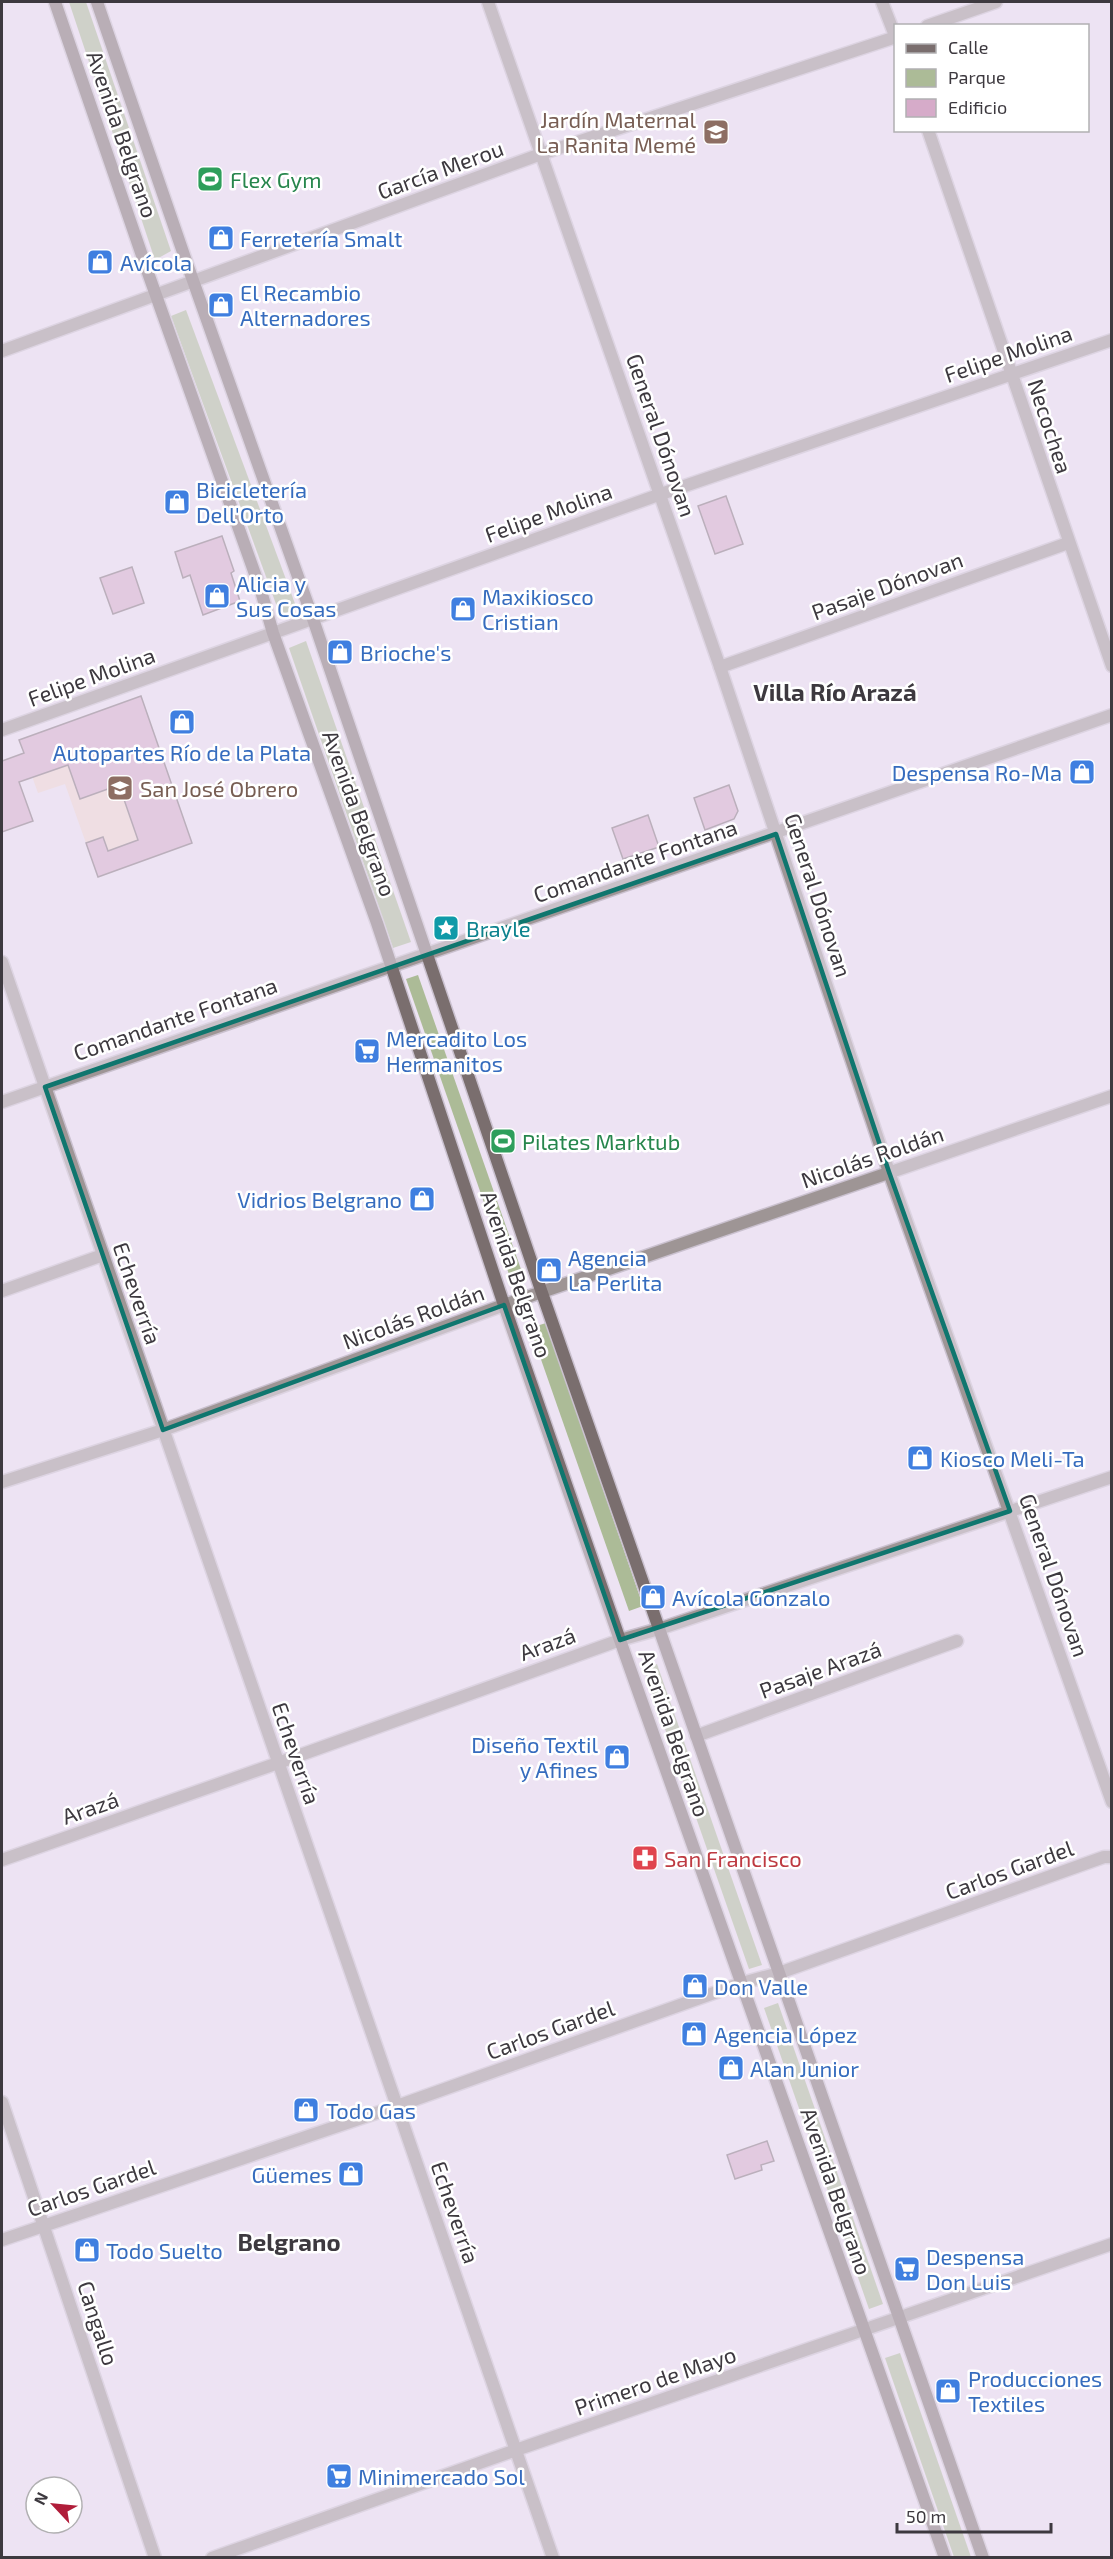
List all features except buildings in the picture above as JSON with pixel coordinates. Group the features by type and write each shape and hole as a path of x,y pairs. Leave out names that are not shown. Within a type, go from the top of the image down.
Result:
{"main road":[{"name":"Avenida Belgrano","path":"55,2 261,591 273,633 390,965 620,1640 945,2558"},
{"name":"Avenida Belgrano","path":"97,2 313,619 542,1293 983,2558"}],"street":[{"name":"General Dónovan","path":"488,2 661,494 777,834 888,1172 1112,1802"},
{"path":"882,2 894,34"},
{"path":"933,24 996,2"},
{"name":"García Merou","path":"2,351 541,154 894,37"},
{"name":"Necochea","path":"928,132 1112,666"},
{"name":"Felipe Molina","path":"2,730 661,494 1112,340"},
{"name":"Pasaje Dónovan","path":"720,667 1068,543"},
{"name":"Comandante Fontana","path":"2,1102 390,965 777,834 1112,716"},
{"name":"Echeverría","path":"2,962 553,2558"},
{"name":"Nicolás Roldán","path":"2,1482 163,1430 504,1305 1112,1095"},
{"path":"2,1291 103,1255"},
{"name":"Arazá","path":"2,1860 620,1640 1112,1478"},
{"name":"Pasaje Arazá","path":"696,1737 957,1641"},
{"name":"Carlos Gardel","path":"2,2240 397,2106 1093,1861 1112,1857"},
{"name":"Cangallo","path":"2,2102 155,2558"},
{"name":"Primero de Mayo","path":"213,2558 516,2450 1112,2244"}],"highlighted area":[{"path":"776,834 889,1172 1010,1511 620,1640 504,1305 163,1430 45,1087"}],"shaded area":[{"name":"San José Obrero","path":"141,696 192,843 98,877 65,784 38,793 19,740"}],"green space":[{"path":"69,2 86,2 171,251 155,260"},
{"path":"186,310 297,609 280,615 171,316"},
{"path":"306,641 411,942 393,948 289,648"},
{"path":"418,975 523,1275 511,1280 406,979"},
{"path":"546,1323 643,1606 629,1611 530,1328"},
{"path":"657,1664 762,1965 749,1969 644,1669"},
{"path":"778,2003 883,2304 869,2309 764,2008"},
{"path":"900,2353 971,2557 954,2557 885,2358"}],"place":[{"name":"Jardín Maternal La Ranita Memé","path":"716,132"},
{"name":"Flex Gym","path":"210,179"},
{"name":"Ferretería Smalt","path":"221,238"},
{"name":"Avícola","path":"100,262"},
{"name":"El Recambio Alternadores","path":"221,305"},
{"name":"Bicicletería Dell'Orto","path":"177,502"},
{"name":"Alicia y Sus Cosas","path":"217,596"},
{"name":"Maxikiosco Cristian","path":"463,609"},
{"name":"Brioche's","path":"340,652"},
{"name":"Autopartes Río de la Plata","path":"182,722"},
{"name":"Despensa Ro-Ma","path":"1082,772"},
{"name":"San José Obrero","path":"120,788"},
{"name":"Brayle","path":"446,928"},
{"name":"Mercadito Los Hermanitos","path":"367,1051"},
{"name":"Pilates Marktub","path":"503,1141"},
{"name":"Vidrios Belgrano","path":"422,1199"},
{"name":"Agencia La Perlita","path":"549,1270"},
{"name":"Kiosco Meli-Ta","path":"920,1458"},
{"name":"Avícola Gonzalo","path":"653,1597"},
{"name":"Diseño Textil y Afines","path":"617,1757"},
{"name":"San Francisco","path":"645,1858"},
{"name":"Don Valle","path":"695,1986"},
{"name":"Agencia López","path":"694,2034"},
{"name":"Alan Junior","path":"731,2068"},
{"name":"Todo Gas","path":"306,2110"},
{"name":"Güemes","path":"351,2174"},
{"name":"Todo Suelto","path":"87,2250"},
{"name":"Despensa Don Luis","path":"907,2269"},
{"name":"Producciones Textiles","path":"948,2391"},
{"name":"Minimercado Sol","path":"339,2476"}],"district":[{"name":"Villa Río Arazá","path":"835,691"},
{"name":"Belgrano","path":"289,2241"}]}
